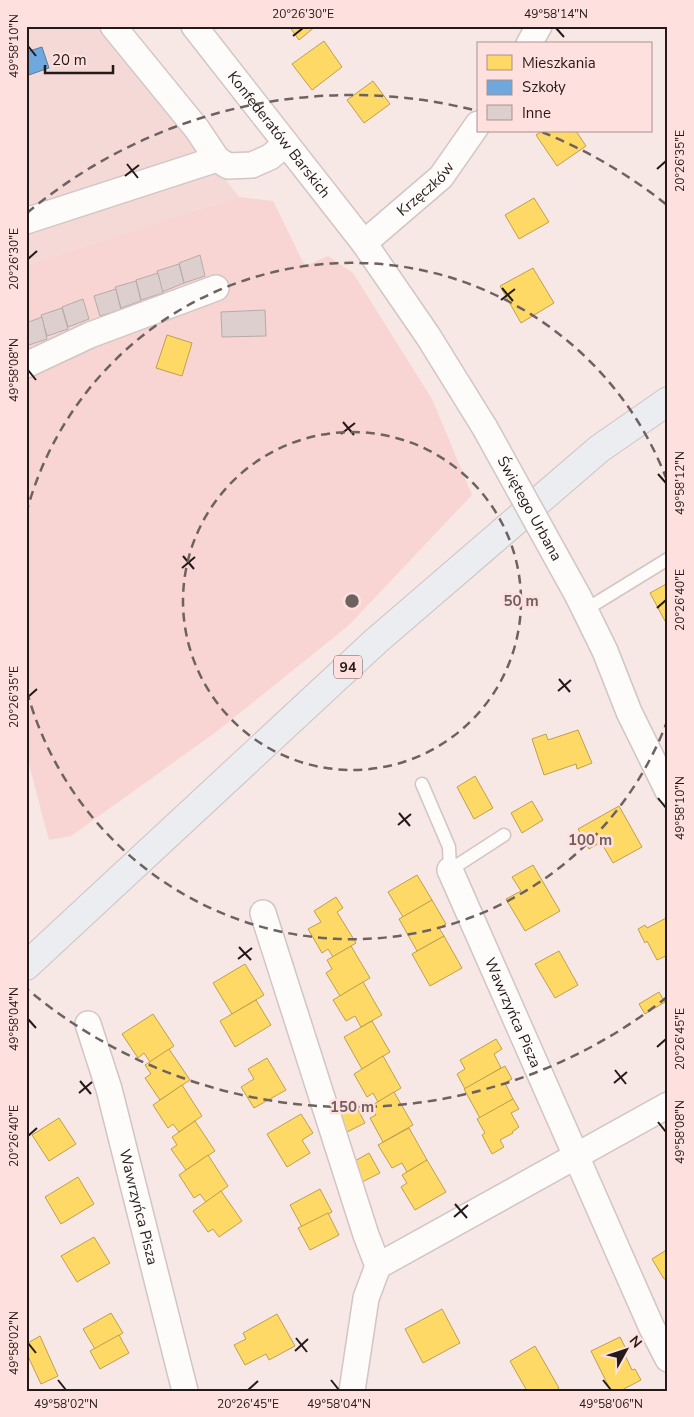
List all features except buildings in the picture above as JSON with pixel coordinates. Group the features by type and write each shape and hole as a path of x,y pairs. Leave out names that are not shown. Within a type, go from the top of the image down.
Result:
{"main road":[{"name":"94","path":"26,966 376,642 599,449 668,401"}],"street":[{"path":"113,26 197,129 217,159 228,166 252,165 270,157 286,144"},
{"name":"Konfederatów Barskich","path":"194,26 364,243"},
{"path":"530,42 539,26"},
{"name":"Krzęczków","path":"364,243 441,177 477,125"},
{"path":"26,221 217,159"},
{"name":"Świętego Urbana","path":"364,243 428,336 485,428 582,603 605,652 629,712 668,791"},
{"path":"26,365 90,334 216,288"},
{"name":"Wawrzyńca Pisza","path":"450,870 650,1326 668,1359"},
{"path":"263,913 378,1266"},
{"name":"Wawrzyńca Pisza","path":"88,1024 109,1089 184,1391"},
{"path":"352,1391 366,1298 378,1266 668,1105"}],"lane":[{"path":"582,603 668,559"},
{"path":"422,784 449,847 450,870"},
{"path":"450,870 504,835"}],"shaded area":[{"path":"26,26 103,26 239,197 26,265"},
{"path":"239,197 273,201 305,266 328,256 353,273 432,399 472,495 348,626 216,732 71,836 49,840 26,753 26,265"}]}
